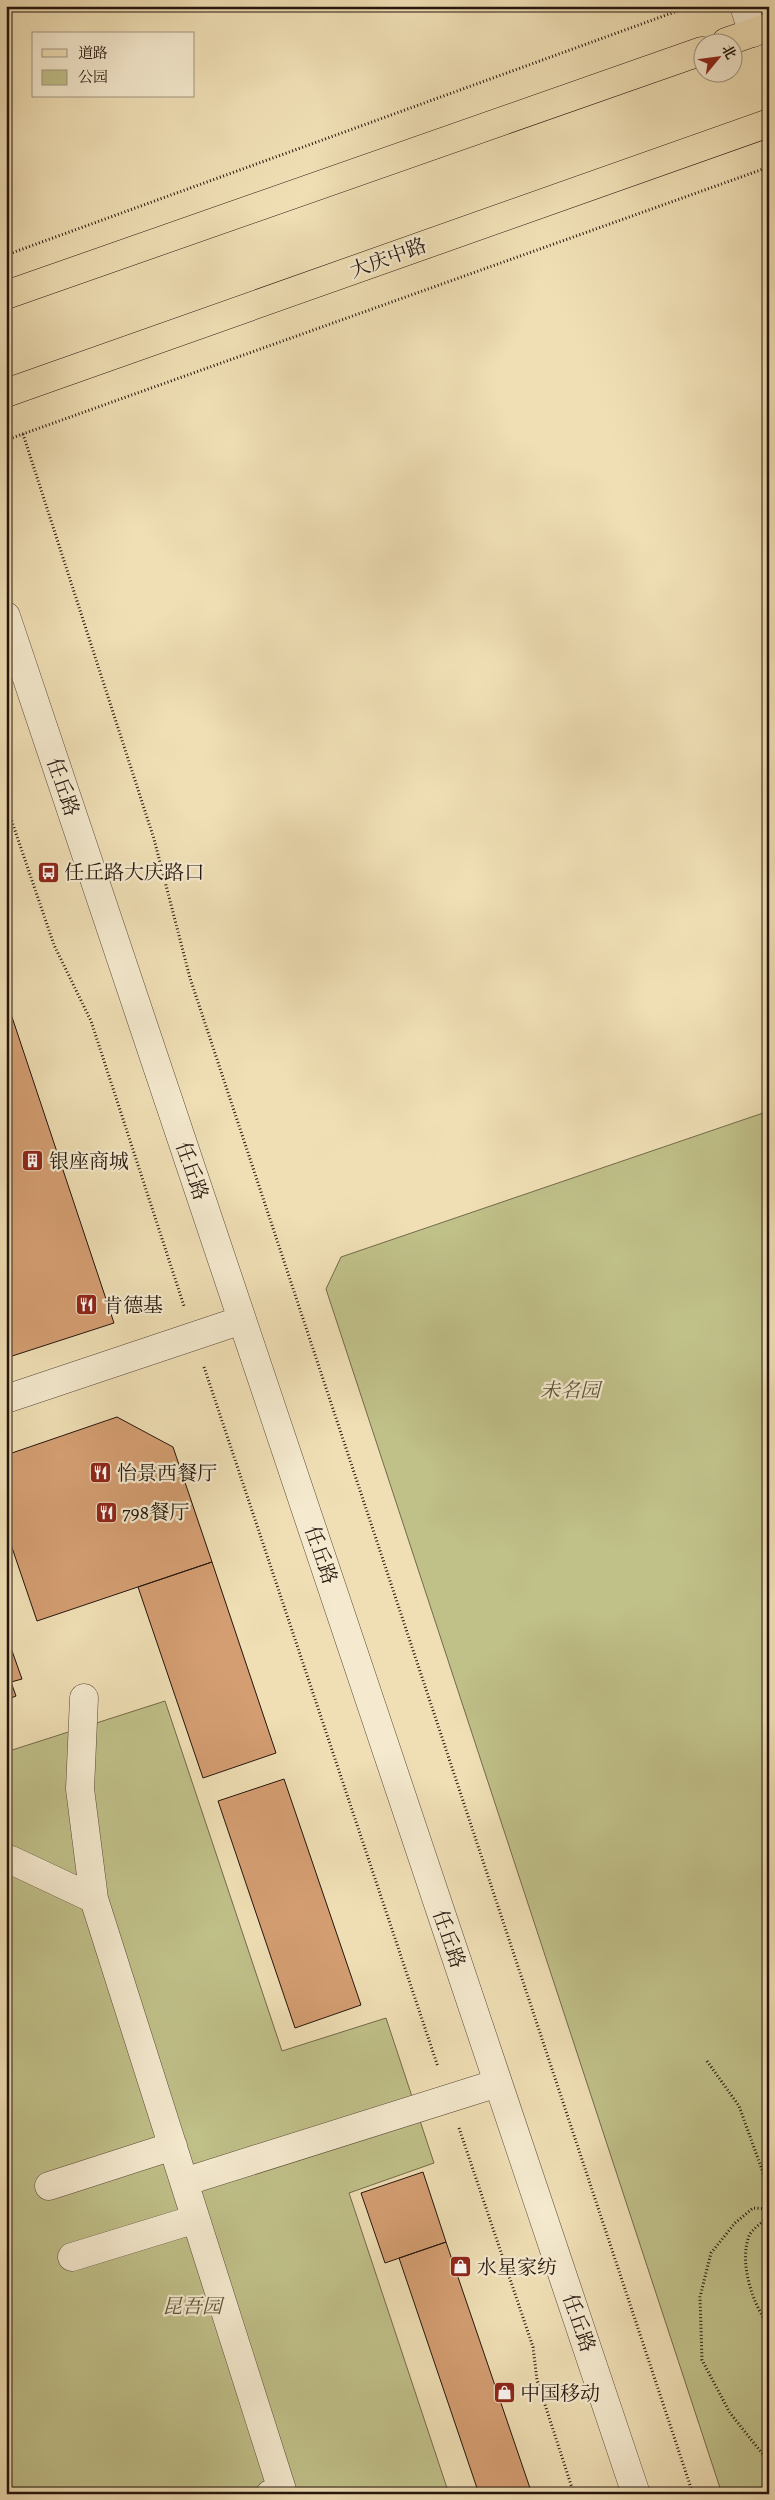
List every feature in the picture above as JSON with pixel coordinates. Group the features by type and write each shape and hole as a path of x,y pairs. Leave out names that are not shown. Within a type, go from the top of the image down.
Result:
{"main road":[{"path":"742,37 761,30"},
{"path":"6,295 692,55"},
{"name":"大庆中路","path":"6,393 769,123"}],"street":[{"path":"744,6 761,30"},
{"name":"任丘路","path":"6,616 636,2494"},
{"path":"6,1399 242,1320"},
{"path":"84,1698 80,1789 94,1899 282,2490 270,2494"},
{"path":"6,1861 11,1860 94,1899"},
{"path":"184,2182 498,2083"},
{"path":"49,2186 173,2146"},
{"path":"72,2256 196,2219"}],"path":[{"path":"6,255 691,6"},
{"path":"6,440 769,167"},
{"path":"23,434 154,839 193,987 693,2494"},
{"path":"6,804 54,945 91,1021 194,1336 533,2347 537,2380 574,2494"},
{"path":"707,2061 739,2106 769,2189"},
{"path":"769,2209 753,2208 736,2224 711,2253 700,2297 702,2360 730,2413 769,2462"},
{"path":"769,2216 750,2234 745,2259 752,2293 769,2326"}],"green space":[{"name":"未名园","path":"769,1111 769,2494 722,2494 326,1289 341,1257"},
{"name":"昆吾园","path":"165,1701 282,2051 386,2018 434,2163 349,2193 449,2494 6,2494 6,1752"}],"building":[{"name":"银座商城","path":"6,999 114,1323 6,1358"},
{"path":"117,1417 173,1447 212,1562 37,1621 6,1530 6,1455"},
{"path":"212,1562 276,1753 203,1778 138,1587"},
{"path":"6,1634 22,1679 11,1682 16,1696 6,1700"},
{"path":"284,1779 361,2005 295,2028 218,1801"},
{"path":"423,2172 446,2242 385,2263 361,2193"},
{"path":"446,2242 532,2494 479,2494 399,2258"}],"place":[{"name":"任丘路大庆路口","path":"48,872"},
{"name":"银座商城","path":"33,1161"},
{"name":"肯德基","path":"87,1305"},
{"name":"怡景西餐厅","path":"101,1473"},
{"name":"798餐厅","path":"106,1512"},
{"name":"水星家纺","path":"461,2267"},
{"name":"中国移动","path":"504,2393"}]}
